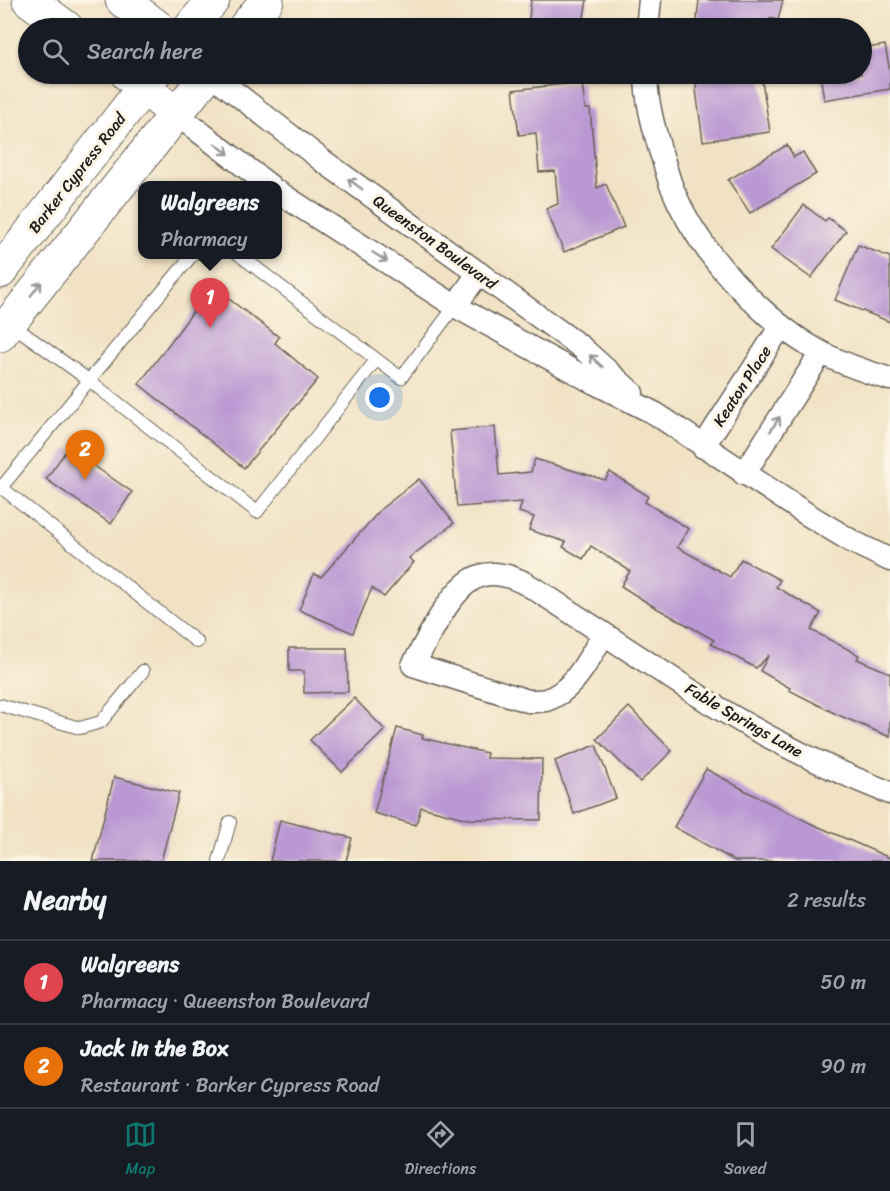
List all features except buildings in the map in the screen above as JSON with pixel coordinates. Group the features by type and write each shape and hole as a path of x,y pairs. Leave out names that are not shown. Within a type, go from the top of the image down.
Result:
{"main road":[{"path":"29,0 53,18"},
{"path":"122,0 146,18"},
{"path":"198,18 213,0"},
{"path":"252,18 267,0"},
{"name":"Barker Cypress Road","path":"0,272 138,84"},
{"path":"148,84 175,113"},
{"path":"5,329 200,84"}],"street":[{"path":"648,18 650,0"},
{"name":"Queenston Boulevard","path":"222,84 323,161 581,347 656,414 814,519 890,560"},
{"path":"646,84 656,135 671,185 693,227 720,267 746,296 781,326 811,347 861,370 890,379"},
{"path":"175,113 263,181"},
{"name":"Queenston Boulevard","path":"282,195 456,306 591,381 656,414"},
{"path":"456,306 479,273"},
{"name":"Keaton Place","path":"703,447 781,326"},
{"path":"744,474 811,347"},
{"name":"Fable Springs Lane","path":"604,634 571,683 560,693 545,700 528,701 413,665 455,594 465,585 479,576 495,574 511,577 527,585 604,634 715,706 806,756 890,793"}],"lane":[{"path":"190,259 1,489 197,642"},
{"path":"243,259 401,378 456,306"},
{"path":"5,329 90,381 257,512 376,360"},
{"path":"0,705 80,728 101,722 143,670"},
{"path":"219,861 230,822"}],"place":[{"name":"Walgreens","path":"210,328"},
{"name":"Jack in the Box","path":"85,480"}]}
